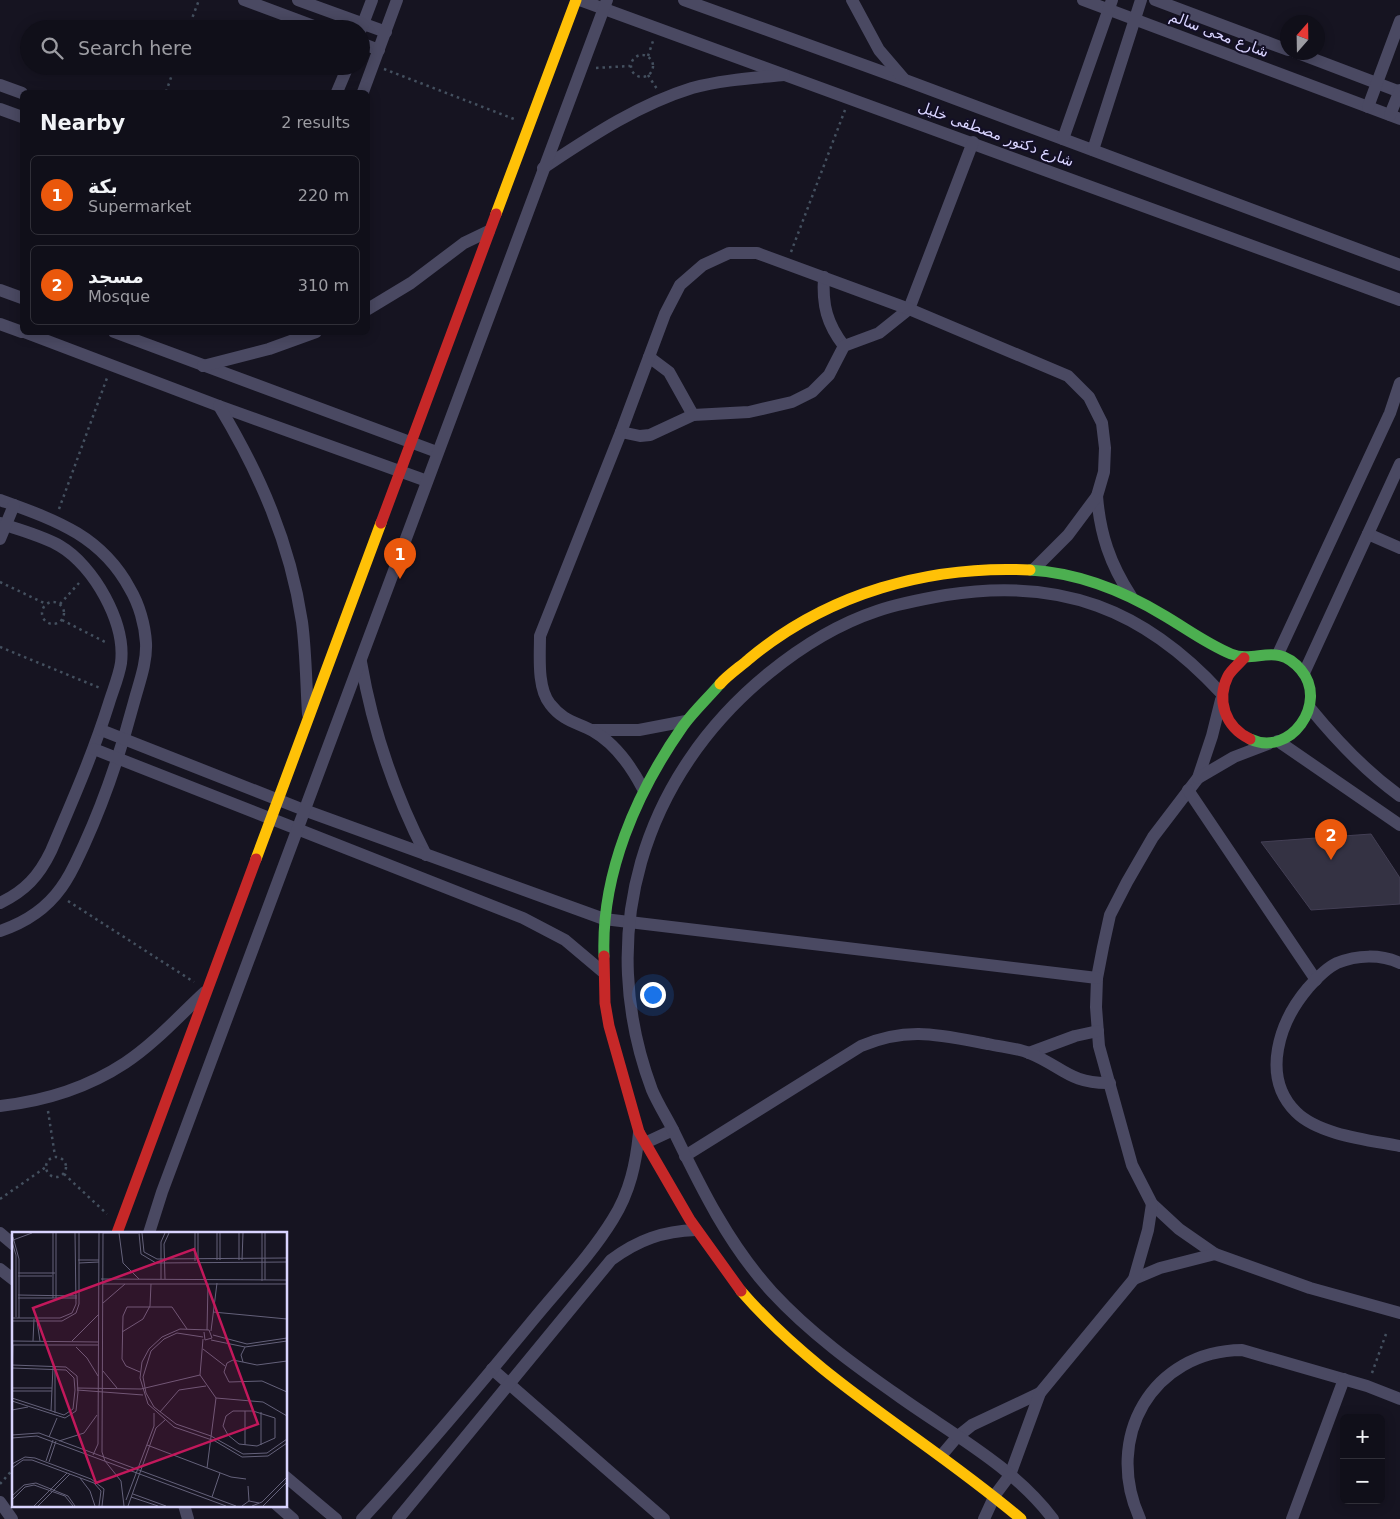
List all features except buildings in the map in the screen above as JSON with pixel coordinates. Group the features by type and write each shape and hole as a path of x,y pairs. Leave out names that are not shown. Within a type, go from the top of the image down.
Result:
{"street":[{"path":"244,0 298,20"},
{"path":"298,0 347,20"},
{"path":"364,20 372,0"},
{"path":"370,74 398,0"},
{"path":"118,1229 488,231 576,0"},
{"name":"شارع دكتور مصطفى خليل","path":"580,0 605,4 786,75 1400,300"},
{"name":"شارع دكتور مصطفى خليل","path":"684,0 905,80 1400,265"},
{"path":"852,0 879,50 905,80"},
{"name":"شارع محى سالم","path":"1083,0 1110,5 1135,20 1395,117"},
{"path":"1093,150 1141,0"},
{"name":"شارع محى سالم","path":"1155,0 1280,47"},
{"path":"149,1232 162,1192 605,4"},
{"path":"1063,139 1110,5"},
{"path":"1368,107 1400,21"},
{"path":"370,28 386,32"},
{"path":"370,46 379,50"},
{"path":"1316,60 1400,91 1395,117"},
{"path":"338,90 344,75"},
{"path":"364,90 370,75"},
{"path":"543,168 617,120 663,98 694,88 786,75"},
{"path":"20,92 3,86 0,108 20,116"},
{"path":"622,432 640,436 650,435 693,415 749,412 792,402 812,392 829,375 844,346 879,333 909,310 972,142"},
{"path":"370,307 411,283 464,243 488,231"},
{"path":"643,789 622,755 592,730 568,721 549,703 539,671 540,636 622,432 665,314 680,285 703,265 729,253 757,253 909,310 1068,376 1089,397 1102,423 1106,448 1104,472 1097,496 1068,535 1033,570"},
{"path":"824,278 822,296 826,314 833,331 844,346"},
{"path":"0,290 20,297"},
{"path":"0,324 20,331"},
{"path":"31,335 219,406 427,481"},
{"path":"122,335 437,452"},
{"path":"204,366 269,349 308,335"},
{"path":"649,357 669,372 693,415"},
{"path":"1278,654 1390,413 1400,383"},
{"path":"219,406 243,446 264,488 294,577 302,624 308,718"},
{"path":"1304,673 1400,464"},
{"path":"1097,496 1099,523 1106,549 1117,573 1131,596"},
{"path":"0,500 55,521 93,542 116,565 132,591 144,624 146,644 145,663 118,758 74,867 56,894 44,906 24,921 0,931"},
{"path":"0,539 3,524 14,505"},
{"path":"0,903 28,887 42,871 94,748 121,664 122,650 112,610 99,585 88,572 60,546 3,524"},
{"path":"1368,534 1400,548"},
{"path":"1021,1519 995,1495 796,1347 753,1305 696,1230 642,1138 611,1033 605,1006 603,972 604,919 613,872 643,789 662,754 705,698 736,666 777,636 821,611 868,592 911,580 955,572 1033,570 1075,577 1131,596 1172,620 1194,636 1218,649 1244,658"},
{"path":"1053,1519 1010,1475 844,1358 806,1326 771,1290 742,1254 716,1214 653,1093 639,1049 626,970 628,922 636,877 648,836 666,796 702,739 750,688 788,657 830,631 875,611 918,600 962,592 1006,589 1068,596 1098,605 1153,633 1184,656 1221,696 1224,714 1232,726 1250,739 1275,742 1400,825"},
{"path":"1198,778 1212,736 1225,679 1233,667 1244,658 1261,653 1278,654 1292,661 1304,673 1311,696 1310,708 1304,723 1292,734 1234,757 1198,778 1153,837 1110,914 1097,978 1099,1046 1132,1165 1152,1204 1179,1229 1215,1254 1310,1288 1400,1313"},
{"path":"360,660 368,701 386,764 407,818 426,855"},
{"path":"1310,708 1360,764 1400,796"},
{"path":"592,730 639,730 686,721"},
{"path":"100,730 304,810 604,919 1097,978"},
{"path":"94,748 544,927 565,940 603,972"},
{"path":"1188,790 1316,980"},
{"path":"1400,963 1389,958 1362,956 1336,964 1316,980 1294,1007 1286,1022 1278,1046 1276,1070 1282,1093 1296,1112 1316,1125 1358,1138 1400,1146"},
{"path":"0,1106 46,1098 81,1087 126,1062 207,990"},
{"path":"1029,1053 1074,1036 1098,1031"},
{"path":"685,1156 861,1046 876,1040 908,1033 934,1033 1029,1053 1074,1078 1098,1083 1110,1083"},
{"path":"642,1138 673,1130"},
{"path":"362,1519 492,1369 614,1218 627,1192 642,1138"},
{"path":"984,1519 995,1495 1010,1475 1040,1393 1134,1279 1148,1230 1152,1204"},
{"path":"398,1519 511,1385 611,1260 630,1246 651,1236 673,1231 696,1230"},
{"path":"0,1233 12,1243"},
{"path":"1134,1279 1169,1265 1215,1254"},
{"path":"0,1269 12,1278"},
{"path":"1140,1519 1133,1500 1128,1468 1133,1424 1150,1394 1176,1370 1206,1355 1242,1350 1367,1386 1400,1399"},
{"path":"492,1369 664,1519"},
{"path":"1292,1519 1344,1379"},
{"path":"941,1456 972,1425 1040,1393"},
{"path":"288,1479 336,1519"},
{"path":"0,1502 12,1519"},
{"path":"184,1506 188,1519"},
{"path":"278,1506 293,1519"}],"path":[{"path":"191,20 198,0"},
{"path":"643,54 651,59 653,68 648,76 640,78 633,74 630,66 634,57 643,54"},
{"path":"374,64 528,124"},
{"path":"579,70 630,66"},
{"path":"167,90 172,75"},
{"path":"787,264 850,97"},
{"path":"55,521 112,365"},
{"path":"60,604 88,572"},
{"path":"0,582 46,604 53,602 60,604 64,610 62,620"},
{"path":"46,604 42,612 45,621 54,624 62,620"},
{"path":"62,620 122,650"},
{"path":"0,647 112,692"},
{"path":"56,894 207,990"},
{"path":"46,1098 54,1156"},
{"path":"0,1199 46,1167 48,1160 54,1156"},
{"path":"54,1156 66,1162 64,1174"},
{"path":"46,1167 51,1176 58,1177 64,1174"},
{"path":"64,1174 118,1229"},
{"path":"1367,1386 1386,1334"},
{"path":"0,1484 12,1470"}],"traffic: fast":[{"path":"1030,570 1083,579 1117,591 1231,654 1249,657 1275,655 1292,661 1301,670 1308,683 1310,697 1308,711 1301,724 1291,734 1279,741 1265,743 1250,739"},
{"path":"604,956 608,895 625,835 650,779 666,752 683,726 720,684"}],"traffic: slow":[{"path":"496,214 576,0"},
{"path":"256,859 381,523"},
{"path":"720,684 780,636 812,617 846,601 881,588 955,573 992,570 1030,570"},
{"path":"741,1291 772,1324 840,1383 950,1463 1021,1519"}],"traffic: jam":[{"path":"381,523 496,214"},
{"path":"1244,658 1228,676 1224,685 1223,703 1225,712 1234,727 1250,739"},
{"path":"117,1232 256,859"},
{"path":"604,956 605,1003 609,1026 639,1132 690,1220 741,1291"}],"place":[{"name":"بكة","path":"400,579"},
{"name":"مسجد","path":"1331,860"}]}
